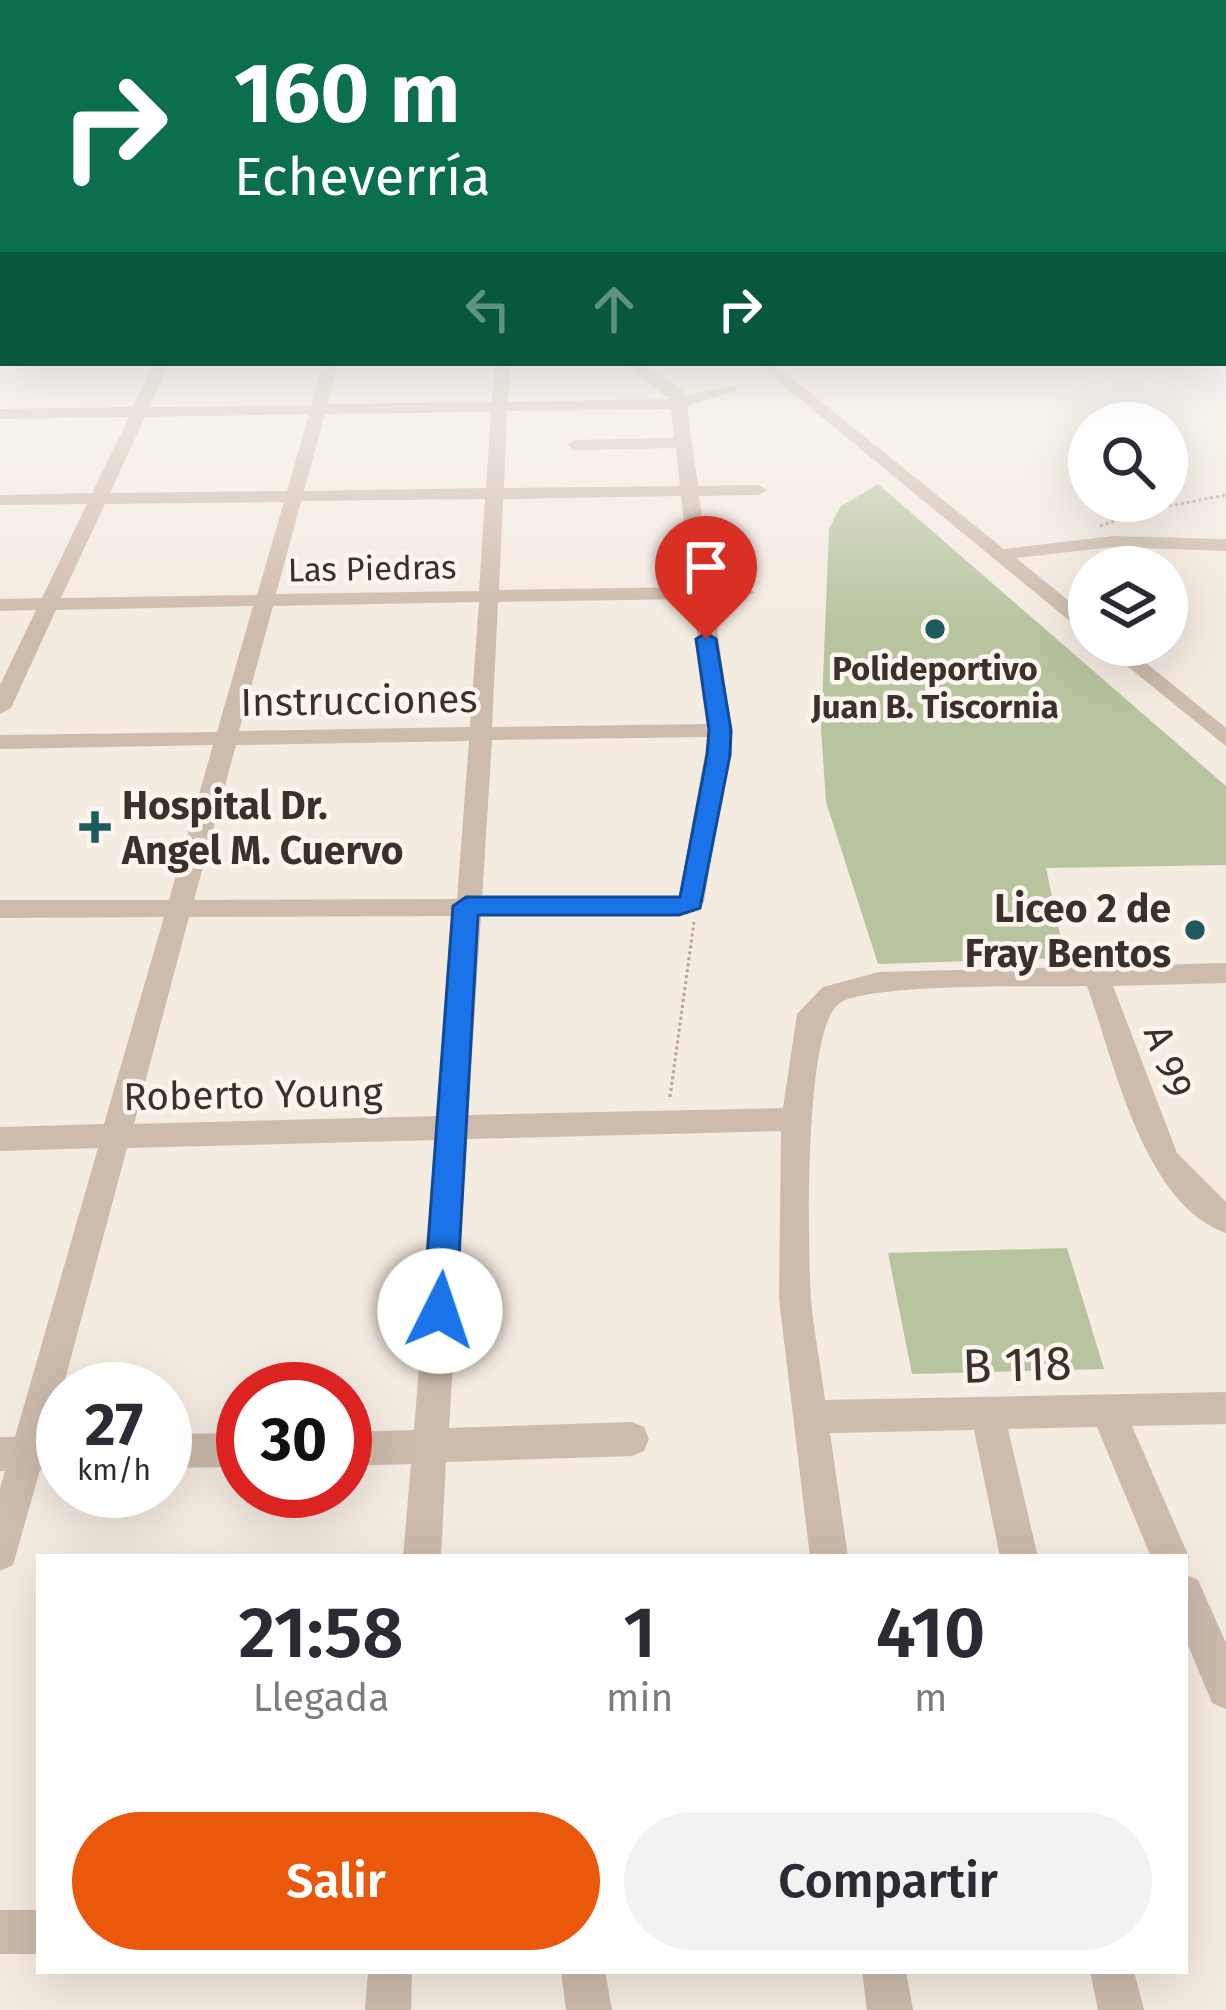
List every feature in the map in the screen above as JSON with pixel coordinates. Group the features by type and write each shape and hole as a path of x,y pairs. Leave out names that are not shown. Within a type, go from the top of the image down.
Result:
{"street":[{"path":"0,708 126,438"},
{"path":"0,1552 310,438"},
{"path":"422,1554 498,438"},
{"path":"0,909 688,904 694,899 720,730 680,438"},
{"path":"856,438 1068,610"},
{"path":"575,446 681,443"},
{"path":"0,500 758,490"},
{"path":"1000,555 1061,544 1143,538 1226,545"},
{"name":"Las Piedras","path":"0,605 744,592"},
{"path":"1137,666 1226,739"},
{"name":"Instrucciones","path":"0,742 720,730"},
{"path":"829,1554 792,1258 796,1119 811,1014 823,1000 843,989 879,982 1226,973"},
{"name":"A 99","path":"1096,975 1164,1159 1188,1188 1226,1220"},
{"name":"Roberto Young","path":"0,1139 796,1119"},
{"name":"B 118","path":"810,1418 1226,1408"},
{"path":"1107,1409 1169,1554"},
{"path":"987,1412 1018,1554"},
{"path":"372,1449 632,1439"},
{"path":"1188,1600 1226,1689"},
{"path":"0,1932 36,1932"},
{"path":"388,2010 390,1974"},
{"path":"584,1974 589,2010"},
{"path":"884,1974 890,2010"},
{"path":"1113,1974 1121,2010"}],"path":[{"path":"1061,544 1148,510 1226,495"},
{"path":"667,1123 695,920 688,904"}],"green space":[{"name":"Polideportivo Juan B. Tiscornia","path":"878,484 1068,649 1068,666 1088,666 1226,786 1226,865 1046,868 1065,958 878,964 826,802 821,729 829,529 840,507"},
{"path":"1067,1248 1104,1369 912,1374 888,1253"}],"place":[{"name":"Polideportivo Juan B. Tiscornia","path":"935,629"},
{"name":"Hospital Dr. Angel M. Cuervo","path":"95,827"},
{"name":"Liceo 2 de Fray Bentos","path":"1195,930"}],"route":[{"path":"440,1311 466,906 679,907 694,899 719,755 720,730 706,639"}]}
